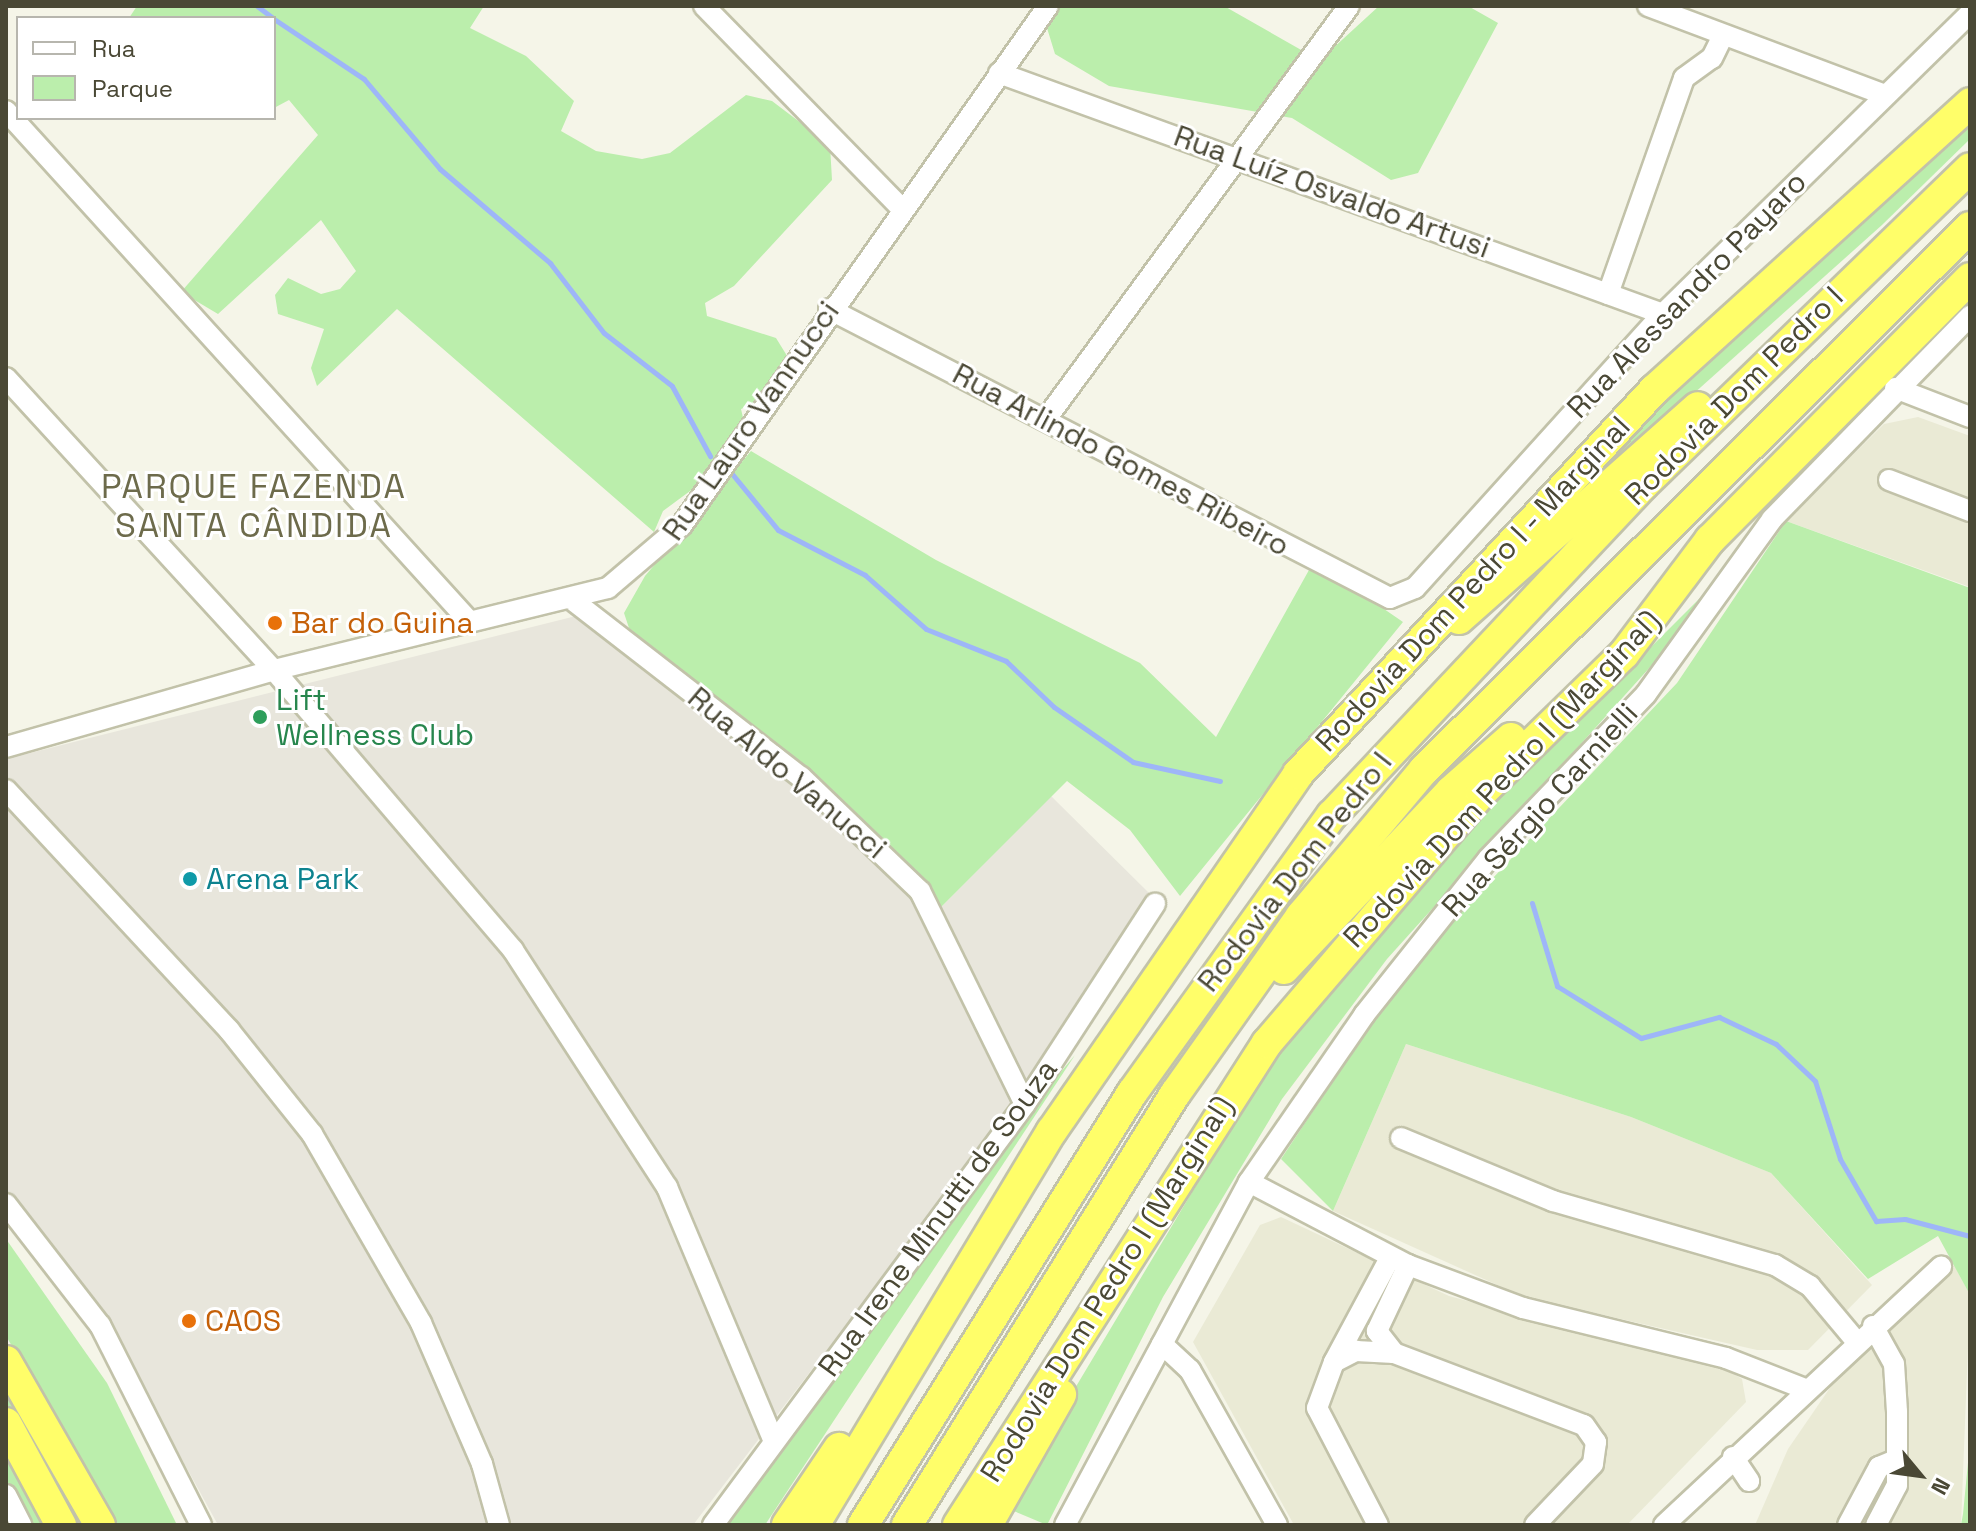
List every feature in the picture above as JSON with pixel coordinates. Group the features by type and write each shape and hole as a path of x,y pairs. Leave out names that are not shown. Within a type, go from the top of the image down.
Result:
{"highway":[{"name":"Rodovia Dom Pedro I - Marginal","path":"1052,1131 1298,774 1654,390 1970,103"},
{"name":"Rodovia Dom Pedro I","path":"863,1525 1132,1093 1332,815 1836,294 1970,168"},
{"name":"Rodovia Dom Pedro I","path":"907,1525 1175,1094 1301,916 1424,770 1970,227"},
{"name":"Rodovia Dom Pedro I (Marginal)","path":"958,1525 1267,1043 1481,793 1624,654 1710,540 1970,278"},
{"path":"1298,774 1673,426 1836,294"},
{"path":"1175,1094 1451,791 1607,650 1710,540"},
{"path":"787,1525 956,1262 1052,1131"},
{"path":"814,1525 1052,1131"},
{"path":"987,1525 1063,1392 1116,1275"},
{"path":"6,1361 100,1525"},
{"path":"6,1423 61,1525"}],"street":[{"path":"704,6 901,208"},
{"name":"Rua Lauro Vannucci","path":"6,747 274,670 470,622 575,602 608,588 682,525 829,309 1048,6"},
{"path":"1046,419 1349,6"},
{"path":"1648,6 1882,94"},
{"name":"Rua Alessandro Payaro","path":"1415,588 1663,314 1882,94 1970,13"},
{"path":"1608,294 1684,78 1712,58 1723,35"},
{"name":"Rua Luíz Osvaldo Artusi","path":"999,73 1237,156 1663,314"},
{"path":"6,111 470,622"},
{"name":"Rua Arlindo Gomes Ribeiro","path":"829,309 1046,419 1377,595 1415,588"},
{"name":"Rua Sérgio Carnielli","path":"1065,1525 1249,1182 1364,1015 1488,859 1646,694 1772,519 1895,388 1970,316"},
{"path":"6,378 274,670 513,950 596,1070 667,1187 774,1441"},
{"path":"1895,388 1970,417"},
{"path":"1889,480 1970,511"},
{"name":"Rua Aldo Vanucci","path":"575,602 801,777 920,891 1025,1104"},
{"path":"6,790 229,1030 312,1134 421,1323 482,1464 499,1525"},
{"name":"Rua Irene Minutti de Souza","path":"713,1525 1025,1104 1155,904"},
{"path":"1401,1138 1553,1201 1775,1265 1810,1286 1856,1341"},
{"path":"1249,1182 1399,1262 1523,1308 1726,1358 1805,1389"},
{"path":"6,1204 100,1325 201,1525"},
{"path":"1394,1353 1377,1331 1399,1262"},
{"path":"1378,1525 1317,1408 1334,1362 1399,1262"},
{"path":"1664,1525 1856,1341 1941,1267"},
{"path":"1873,1326 1894,1364 1893,1461 1897,1485 1876,1525"},
{"path":"1162,1344 1190,1370 1277,1525"},
{"path":"1334,1362 1356,1351 1394,1353 1574,1418 1591,1433 1593,1464 1535,1525"},
{"path":"1733,1457 1749,1481"},
{"path":"1848,1525 1879,1467 1893,1461"},
{"path":"6,1495 21,1525"}],"shaded area":[{"path":"1918,417 1970,436 1970,587 1786,521 1884,424"},
{"path":"576,616 811,801 934,914 1051,796 1150,894 1012,1108 693,1525 218,1525 94,1299 6,1190 6,759"},
{"path":"1406,1044 1631,1117 1771,1173 1872,1285 1808,1350 1757,1350 1524,1297 1333,1211"},
{"path":"1281,1217 1449,1296 1729,1371 1742,1379 1746,1402 1627,1525 1294,1525 1193,1342 1260,1225"},
{"path":"1952,1261 1970,1295 1961,1525 1755,1525 1788,1449 1845,1366"}],"green space":[{"path":"137,6 484,6 470,28 526,56 574,101 561,131 596,151 642,159 670,153 746,95 772,101 830,145 832,180 734,286 705,303 707,316 776,338 789,359 759,403 741,409 744,422 705,480 663,511 654,532 397,309 317,386 311,368 324,329 278,314 275,295 288,278 321,294 340,289 356,271 321,220 218,314 181,292 318,135 289,100 276,107 276,16 130,16"},
{"path":"1060,6 1224,6 1303,51 1331,50 1379,6 1468,6 1498,23 1418,173 1391,180 1292,118 1109,86 1055,54 1047,28"},
{"path":"1970,118 1970,139 1882,225 1615,464 1606,457 1757,306"},
{"path":"751,451 936,560 1140,663 1216,737 1314,561 1403,622 1180,896 1130,830 1067,781 934,914 801,777 629,628 624,613 645,576"},
{"path":"1786,521 1970,588 1970,1295 1938,1236 1868,1279 1771,1173 1631,1117 1406,1044 1333,1211 1281,1159 1375,1018 1458,915 1677,683"},
{"path":"1725,573 1652,665 1387,959 1282,1099 1163,1297 1047,1525 1004,1507 1274,1055 1484,814"},
{"path":"1075,1055 765,1525 723,1525 1019,1122"},
{"path":"6,1239 107,1383 177,1525 117,1525 6,1336"},
{"path":"6,1378 86,1525 71,1525 6,1411"},
{"path":"6,1436 52,1525 28,1525 6,1483"},
{"path":"1970,1442 1970,1525 1961,1525 1963,1514"}],"waterway":[{"path":"257,6 270,16"},
{"path":"276,20 364,79 440,169 550,263 604,333 672,386 710,456"},
{"path":"733,475 778,530 865,575 926,629 1006,661 1054,707 1133,762 1220,781"},
{"path":"1532,903 1557,986 1641,1038 1719,1017 1776,1044 1815,1081 1840,1159 1876,1221 1905,1219 1970,1236"}],"place":[{"name":"Bar do Guina","path":"275,623"},
{"name":"Lift Wellness Club","path":"260,717"},
{"name":"Arena Park","path":"190,879"},
{"name":"CAOS","path":"189,1321"}],"district":[{"name":"PARQUE FAZENDA SANTA CÂNDIDA","path":"254,506"}]}
